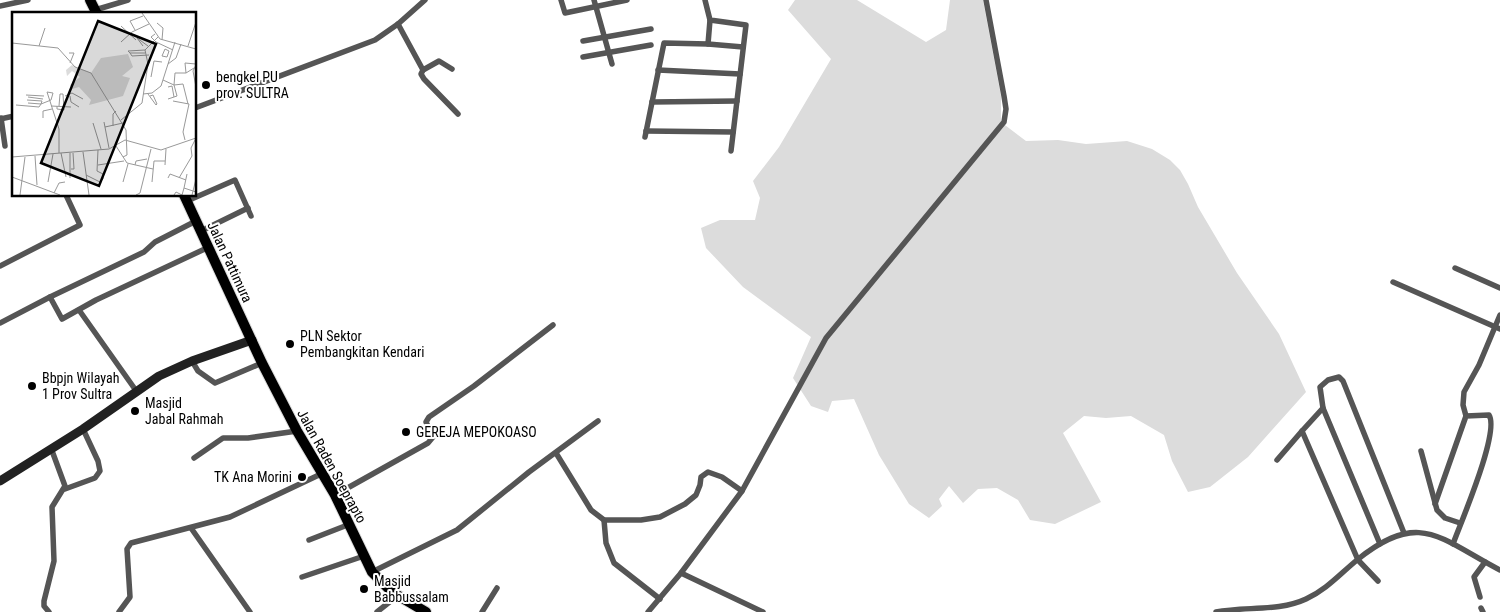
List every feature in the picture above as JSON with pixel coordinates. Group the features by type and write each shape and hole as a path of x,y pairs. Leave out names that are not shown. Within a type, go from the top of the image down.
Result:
{"highway":[{"path":"90,0 96,12"},
{"name":"Jalan Pattimura","path":"186,198 252,340"},
{"name":"Jalan Raden Soeprapto","path":"252,340 297,431 335,495 372,572 380,583 426,612"}],"main road":[{"path":"0,481 82,429 159,376 192,361 252,340"}],"street":[{"path":"0,6 28,0"},
{"path":"96,12 128,0"},
{"path":"196,108 307,64 370,43 398,24 425,0"},
{"path":"561,0 565,13 595,3 627,0"},
{"path":"705,0 710,20 708,44"},
{"path":"648,612 681,574 742,491 826,338 1004,122 1006,109 986,0"},
{"path":"595,3 612,64"},
{"path":"710,20 746,25 731,151"},
{"path":"398,24 423,70 421,74 426,83 458,114"},
{"path":"583,41 651,29"},
{"path":"733,132 645,134 664,43 744,47"},
{"path":"583,57 651,45"},
{"path":"423,70 440,61 452,69"},
{"path":"658,70 740,74"},
{"path":"652,102 737,101"},
{"path":"1,118 4,146"},
{"path":"196,194 236,180 251,216"},
{"path":"0,266 80,225 66,196"},
{"path":"0,323 144,252 155,242 248,208"},
{"path":"50,297 62,319 209,247"},
{"path":"1455,268 1500,288"},
{"path":"1393,282 1498,328"},
{"path":"79,310 137,392"},
{"path":"1435,504 1466,416 1463,405 1464,392 1498,328 1500,315"},
{"path":"335,495 428,443 433,436 426,422 429,417 474,386 553,325"},
{"path":"192,361 198,371 215,383 262,363"},
{"path":"1380,544 1324,408 1320,387 1328,380 1339,377 1343,381 1404,533"},
{"path":"1277,460 1324,408"},
{"path":"1453,544 1490,448 1494,425 1489,415 1466,416"},
{"path":"372,572 457,530 598,421"},
{"path":"49,612 44,606 44,601 54,561 52,507 55,500 65,489 95,478 100,471 98,461 82,429"},
{"path":"194,458 223,438 248,438 297,431"},
{"path":"1302,431 1358,560 1378,581"},
{"path":"51,448 65,489"},
{"path":"1421,451 1435,504 1442,516 1460,523"},
{"path":"556,453 591,510 604,520 641,520 660,517 685,504 696,495 700,485 700,477 708,472 722,477 742,491"},
{"path":"119,612 130,597 128,545 134,541 191,528 248,511 321,474"},
{"path":"604,520 606,543 614,563 660,598"},
{"path":"309,540 350,524"},
{"path":"191,528 250,612"},
{"path":"1216,612 1267,610 1294,604 1328,586 1380,544 1404,533 1432,534 1500,570"},
{"path":"302,577 364,556"},
{"path":"1480,597 1474,577 1485,562"},
{"path":"681,574 763,612"},
{"path":"482,612 498,588"},
{"path":"377,612 398,596"}],"shaded area":[{"path":"795,0 857,0 926,42 946,30 950,0 983,0 1001,96 1001,122 1026,141 1058,140 1086,144 1127,141 1152,149 1170,160 1180,170 1198,207 1237,273 1279,334 1306,392 1248,457 1210,487 1188,492 1172,461 1164,435 1131,416 1106,418 1084,416 1063,433 1101,502 1055,524 1030,520 1018,500 997,488 978,489 963,503 949,486 939,499 942,506 929,518 909,504 879,455 854,399 832,401 828,412 811,406 793,378 811,337 743,287 706,248 701,228 720,220 755,220 760,198 753,181 779,147 831,59 788,10"}],"place":[{"name":"bengkel PU prov. SULTRA","path":"206,85"},
{"name":"PLN Sektor Pembangkitan Kendari","path":"290,344"},
{"name":"Bbpjn Wilayah 1 Prov Sultra","path":"32,386"},
{"name":"Masjid Jabal Rahmah","path":"135,411"},
{"name":"GEREJA MEPOKOASO","path":"406,432"},
{"name":"TK Ana Morini","path":"302,477"},
{"name":"Masjid Babbussalam","path":"364,589"}]}
